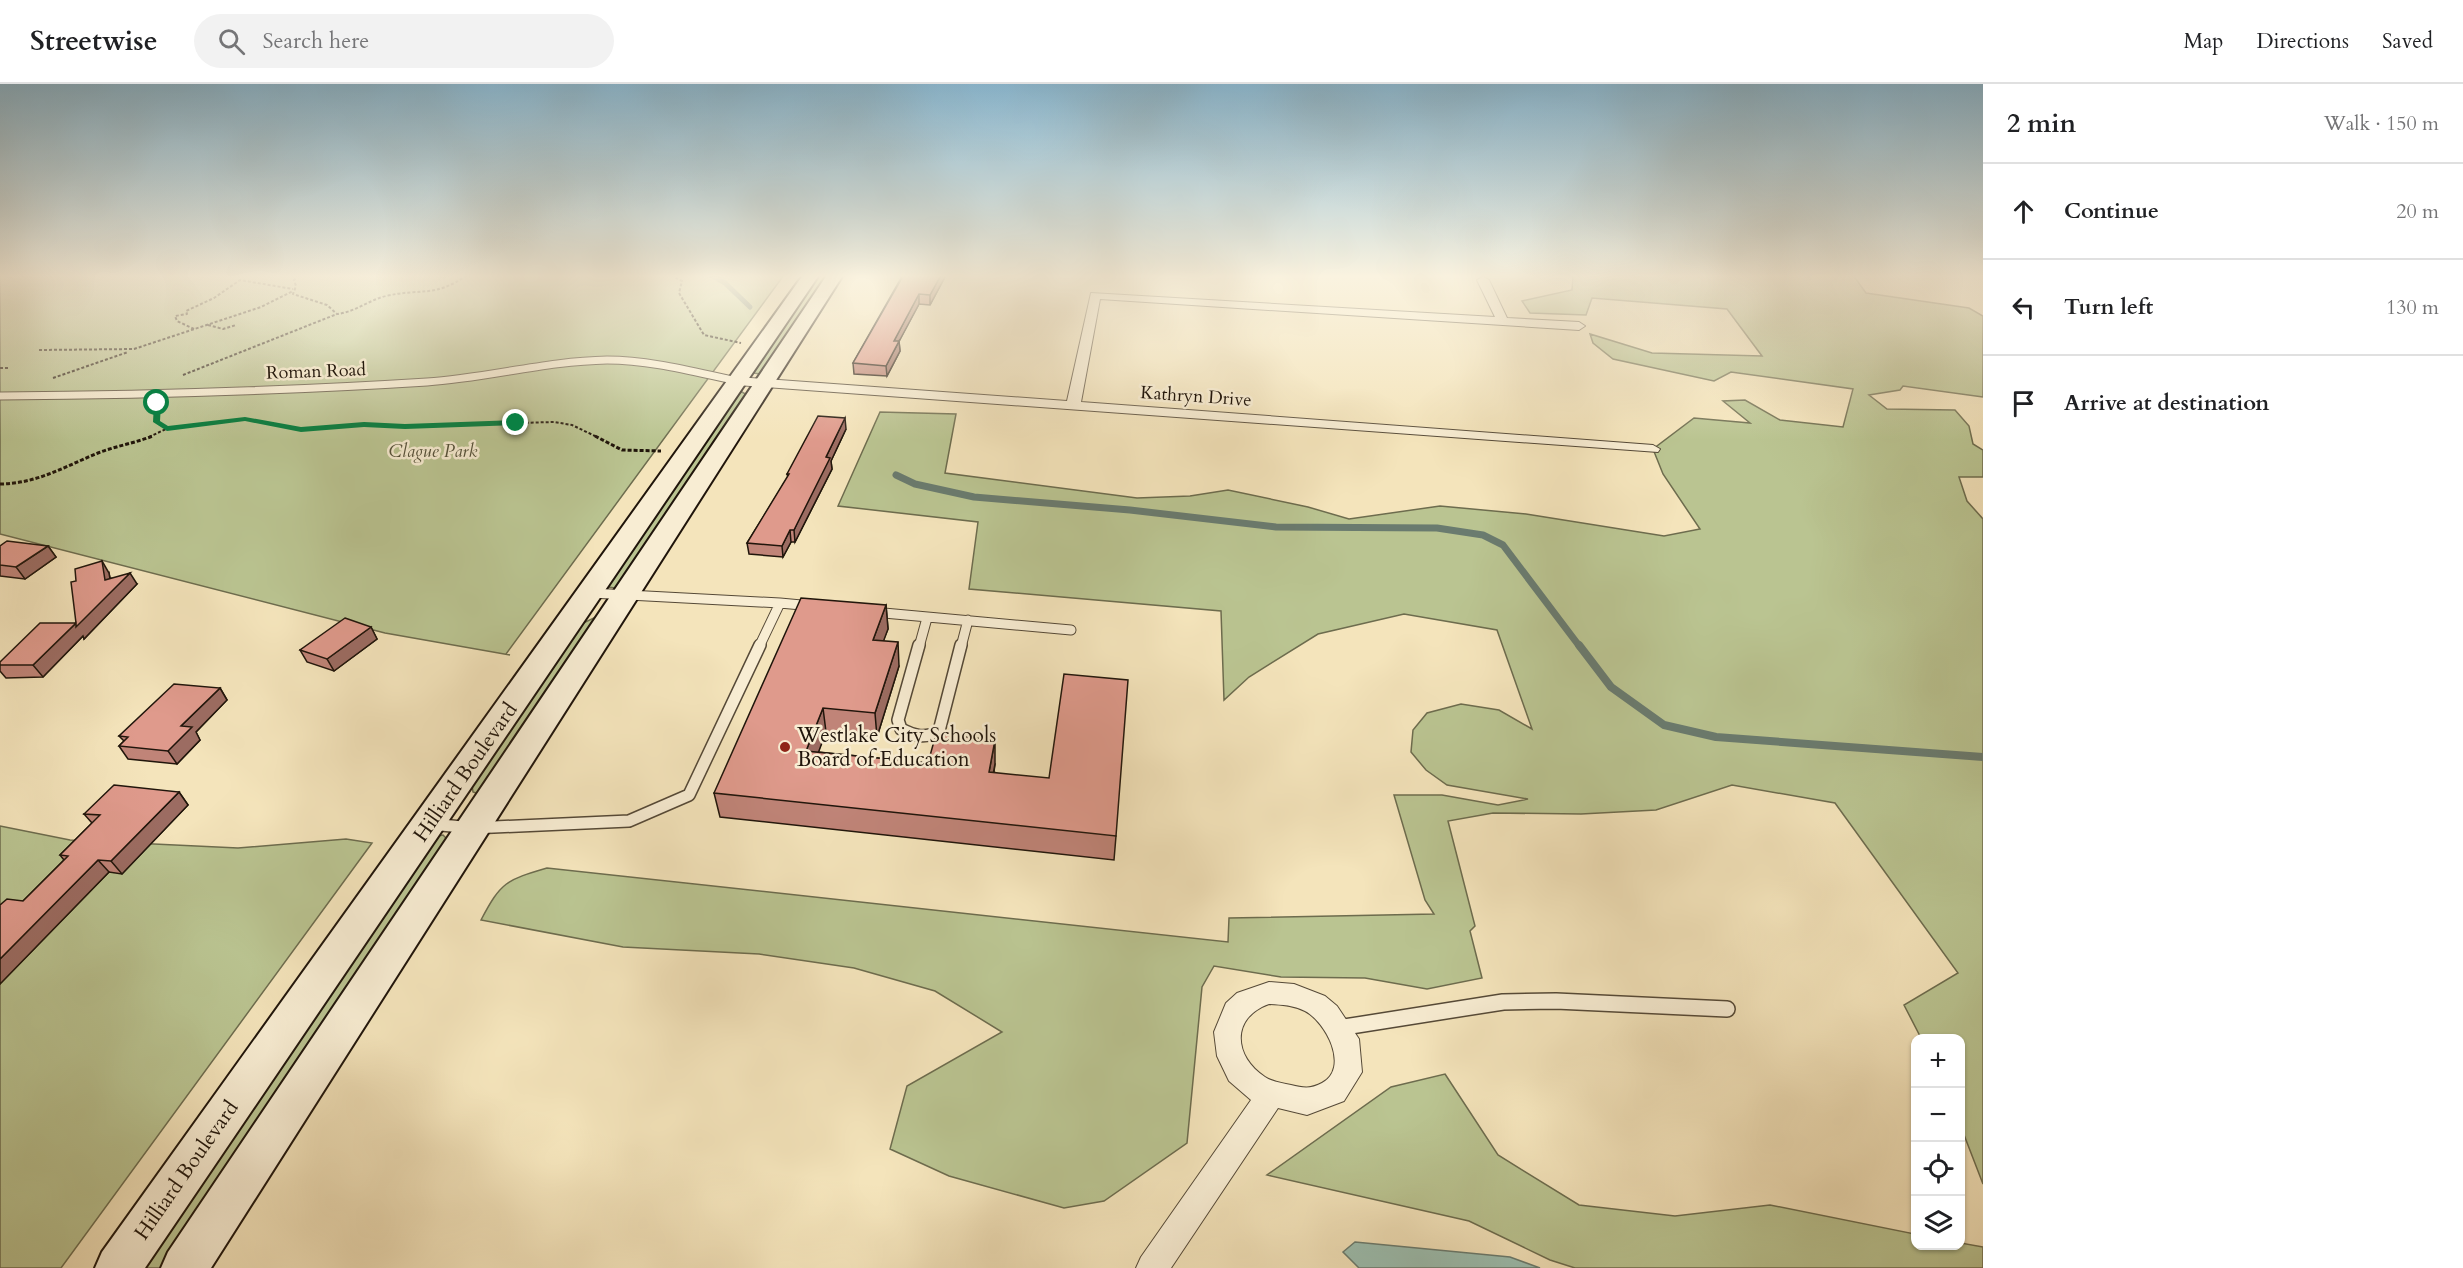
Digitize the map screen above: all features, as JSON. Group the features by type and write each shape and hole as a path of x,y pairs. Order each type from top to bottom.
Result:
{"main road":[{"name":"Hilliard Boulevard","path":"184,1268 625,595 780,330"},
{"name":"Hilliard Boulevard","path":"118,1268 589,593 792,330"}],"street":[{"path":"1073,406 1088,330"},
{"name":"Kathryn Drive","path":"751,382 1653,449"},
{"path":"1269,993 1294,995 1316,1004 1328,1014 1346,1039 1348,1072 1334,1092 1307,1102 1272,1094 1259,1090 1239,1072 1231,1056 1227,1032 1235,1011 1246,1001 1269,993"},
{"path":"1152,1268 1272,1094"}],"lane":[{"name":"Roman Road","path":"0,396 161,393 429,382 591,361 635,361 679,367 751,382"},
{"path":"589,593 825,607"},
{"path":"428,824 472,828 629,821 689,795 780,603"},
{"path":"859,611 1071,630"},
{"path":"927,618 898,720 901,729 913,736 929,737 939,731 969,620"},
{"path":"1338,1028 1503,1002 1556,1001 1727,1009"}],"path":[{"path":"43,381 190,330"},
{"path":"167,429 157,422 157,403 168,384 181,376 296,330"},
{"path":"701,330 704,335 741,343"},
{"path":"39,351 134,350"},
{"path":"0,368 10,368"},
{"path":"0,484 27,481 51,474 102,451 167,429 245,419 301,430 364,424 405,426 554,422 572,425 590,432 607,444 622,450 661,451"}],"green space":[{"name":"Clague Park","path":"0,330 743,330 506,654 510,655 385,633 0,534"},
{"path":"781,330 790,330 761,374 752,373"},
{"path":"1743,330 1983,330 1983,397 1903,386 1900,390 1869,395 1887,409 1955,410 1969,426 1973,444 1983,450 1983,477 1959,477 1967,501 1983,519 1983,1184 1965,1137 1965,1034 1919,1034 1904,1005 1958,973 1835,803 1732,785 1656,810 1581,814 1493,813 1448,821 1475,926 1470,931 1482,978 1427,989 1365,978 1281,977 1214,966 1202,987 1187,1143 1104,1201 1064,1208 949,1176 890,1149 907,1086 1002,1032 935,991 854,968 759,954 623,947 481,920 494,898 506,884 547,868 1228,942 1229,918 1434,914 1425,900 1394,795 1442,795 1498,805 1528,799 1447,785 1426,770 1411,752 1413,730 1427,713 1461,704 1499,710 1532,729 1497,630 1404,614 1318,634 1249,677 1224,700 1221,611 969,589 978,522 838,506 880,412 956,414 945,473 1137,498 1190,496 1228,490 1308,507 1349,519 1440,506 1526,514 1664,536 1700,529 1663,474 1653,449 1694,418 1750,423 1723,401 1745,400 1780,420 1843,427 1853,389 1731,372 1714,381 1613,359 1593,343 1590,334 1652,353 1762,356"},
{"path":"742,392 747,395 618,586 608,587 737,394"},
{"path":"600,615 479,794 473,792 472,785 581,624"},
{"path":"0,826 70,840 238,848 346,839 372,843 61,1268 0,1268"},
{"path":"443,835 448,840 164,1268 140,1268 438,836"},
{"path":"1445,1074 1498,1155 1579,1205 1675,1216 1770,1205 1911,1233 1911,1250 1965,1250 1965,1244 1983,1247 1983,1268 1575,1268 1550,1260 1469,1221 1267,1175 1391,1087"}],"shaded area":[{"path":"1355,1242 1510,1257 1540,1268 1359,1268 1343,1252"}],"building":[{"path":"872,330 900,330 894,341 899,341 886,366 853,363"},
{"path":"818,416 845,418 826,457 830,458 794,530 790,530 782,546 747,543 789,474 787,474"},
{"path":"7,541 48,546 16,567 0,565 0,546"},
{"path":"102,561 105,580 130,573 76,627 71,582 76,581 75,569"},
{"name":"Westlake City Schools Board of Education","path":"801,598 886,605 873,640 898,642 875,713 823,708 806,751 928,763 936,734 995,740 989,772 1049,778 1064,674 1128,680 1116,836 714,793"},
{"path":"345,618 371,627 327,659 300,650"},
{"path":"40,623 76,623 33,665 0,665 0,662"},
{"path":"174,684 220,688 181,726 192,727 168,751 119,746 128,737 119,736"},
{"path":"114,785 179,792 111,861 98,860 0,959 0,905 7,899 23,901 68,856 60,855 100,815 84,814"}],"waterway":[{"path":"896,475 915,484 974,497 1130,510 1276,527 1437,528 1483,535 1503,545 1580,647"},
{"path":"1579,645 1611,687 1664,725 1716,737 1983,757"}],"place":[{"name":"Westlake City Schools Board of Education","path":"785,747"}],"route":[{"path":"157,403 157,422 167,429 245,419 301,430 364,424 405,426 516,423"}]}
